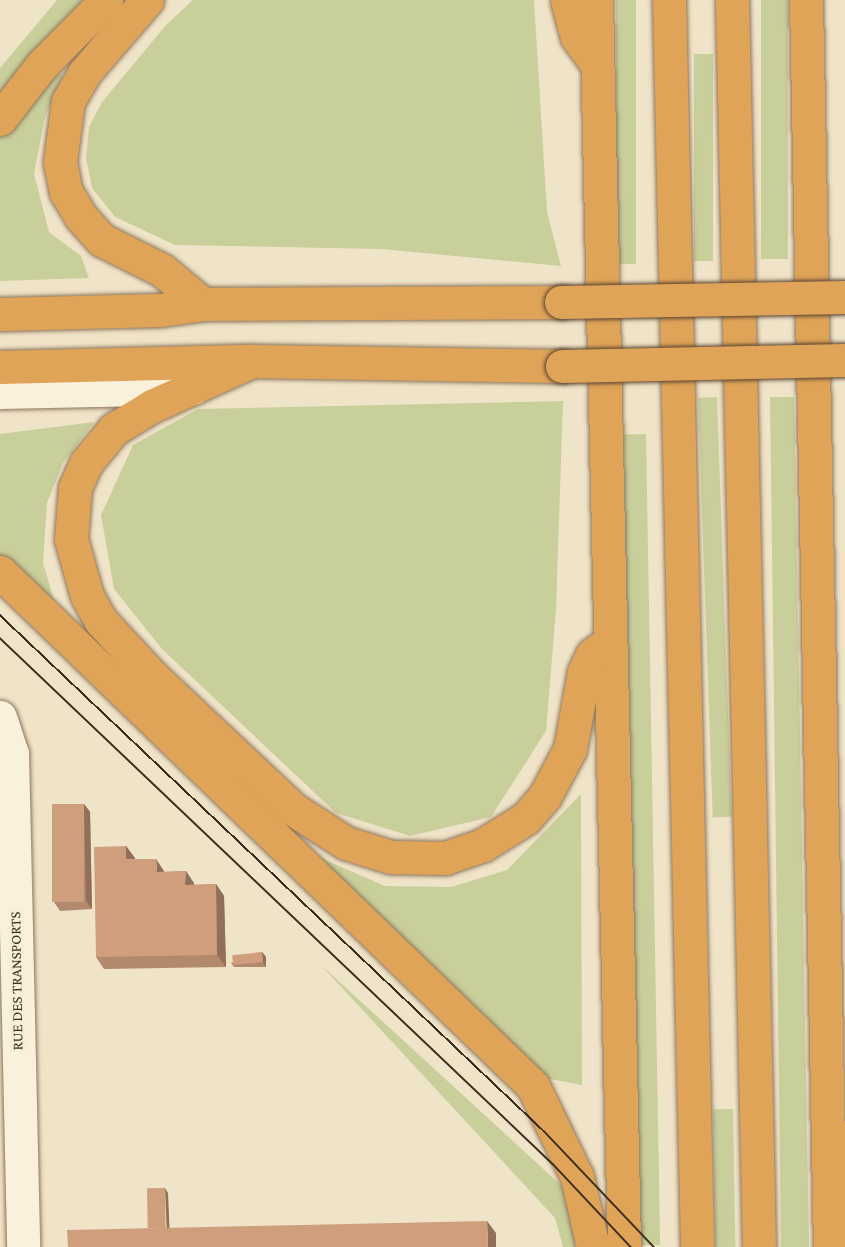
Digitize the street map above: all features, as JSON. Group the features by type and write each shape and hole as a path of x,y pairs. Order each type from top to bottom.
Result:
{"highway":[{"path":"0,119 41,66 106,0"},
{"path":"147,0 85,72 68,101 60,162 66,192 81,217 102,240 162,270 202,304"},
{"path":"567,0 577,37 596,64"},
{"path":"596,0 624,1247"},
{"path":"669,0 697,1247"},
{"path":"732,0 759,1247"},
{"path":"806,0 820,633 830,1247"},
{"path":"0,314 160,310 202,304 561,303 845,297"},
{"path":"0,367 252,361 562,366 845,360"},
{"path":"252,361 126,421 86,463 75,488 71,539 76,567 101,621 126,650 227,749 323,830 369,851 428,859 462,854 526,818 562,768 570,749 584,672 592,655 609,642"},
{"path":"0,572 533,1086 577,1177 593,1247"},
{"path":"820,633 845,680"}],"lane":[{"path":"0,392 193,388"},
{"name":"RUE DES TRANSPORTS","path":"0,717 12,753 23,1247"}],"green space":[{"path":"57,0 85,0 0,96 0,68"},
{"path":"193,0 534,0 547,212 561,266 381,249 175,245 115,217 92,188 86,158 89,127 102,102 166,25"},
{"path":"616,0 636,0 636,264 616,264"},
{"path":"761,0 788,0 788,259 761,259"},
{"path":"694,54 713,54 713,261 694,261"},
{"path":"54,71 63,75 45,117 34,174 49,232 81,256 89,278 0,281 0,137 18,110"},
{"path":"717,397 732,817 713,817 698,398"},
{"path":"770,397 794,397 809,1247 781,1247"},
{"path":"563,401 556,609 546,731 491,817 410,836 336,813 162,649 114,589 101,515 133,445 198,409"},
{"path":"94,422 63,463 47,503 43,563 59,617 0,561 0,434"},
{"path":"623,434 646,434 660,1245 637,1245"},
{"path":"581,794 582,1085 539,1077 316,856 385,886 451,887 507,870"},
{"path":"320,964 575,1198 575,1247 563,1247 555,1218"},
{"path":"713,1109 733,1109 735,1247 715,1247"}],"building":[{"path":"52,804 84,804 84,902 52,902"},
{"path":"126,846 126,859 156,859 157,872 186,871 185,885 216,884 217,955 96,957 94,847"},
{"path":"262,952 263,962 233,965 232,955"},
{"path":"147,1188 165,1188 166,1228 148,1228"},
{"path":"487,1221 488,1247 68,1247 67,1230"}],"tram line":[{"path":"0,615 544,1131 654,1247"},
{"path":"0,638 553,1164 631,1247"}]}
